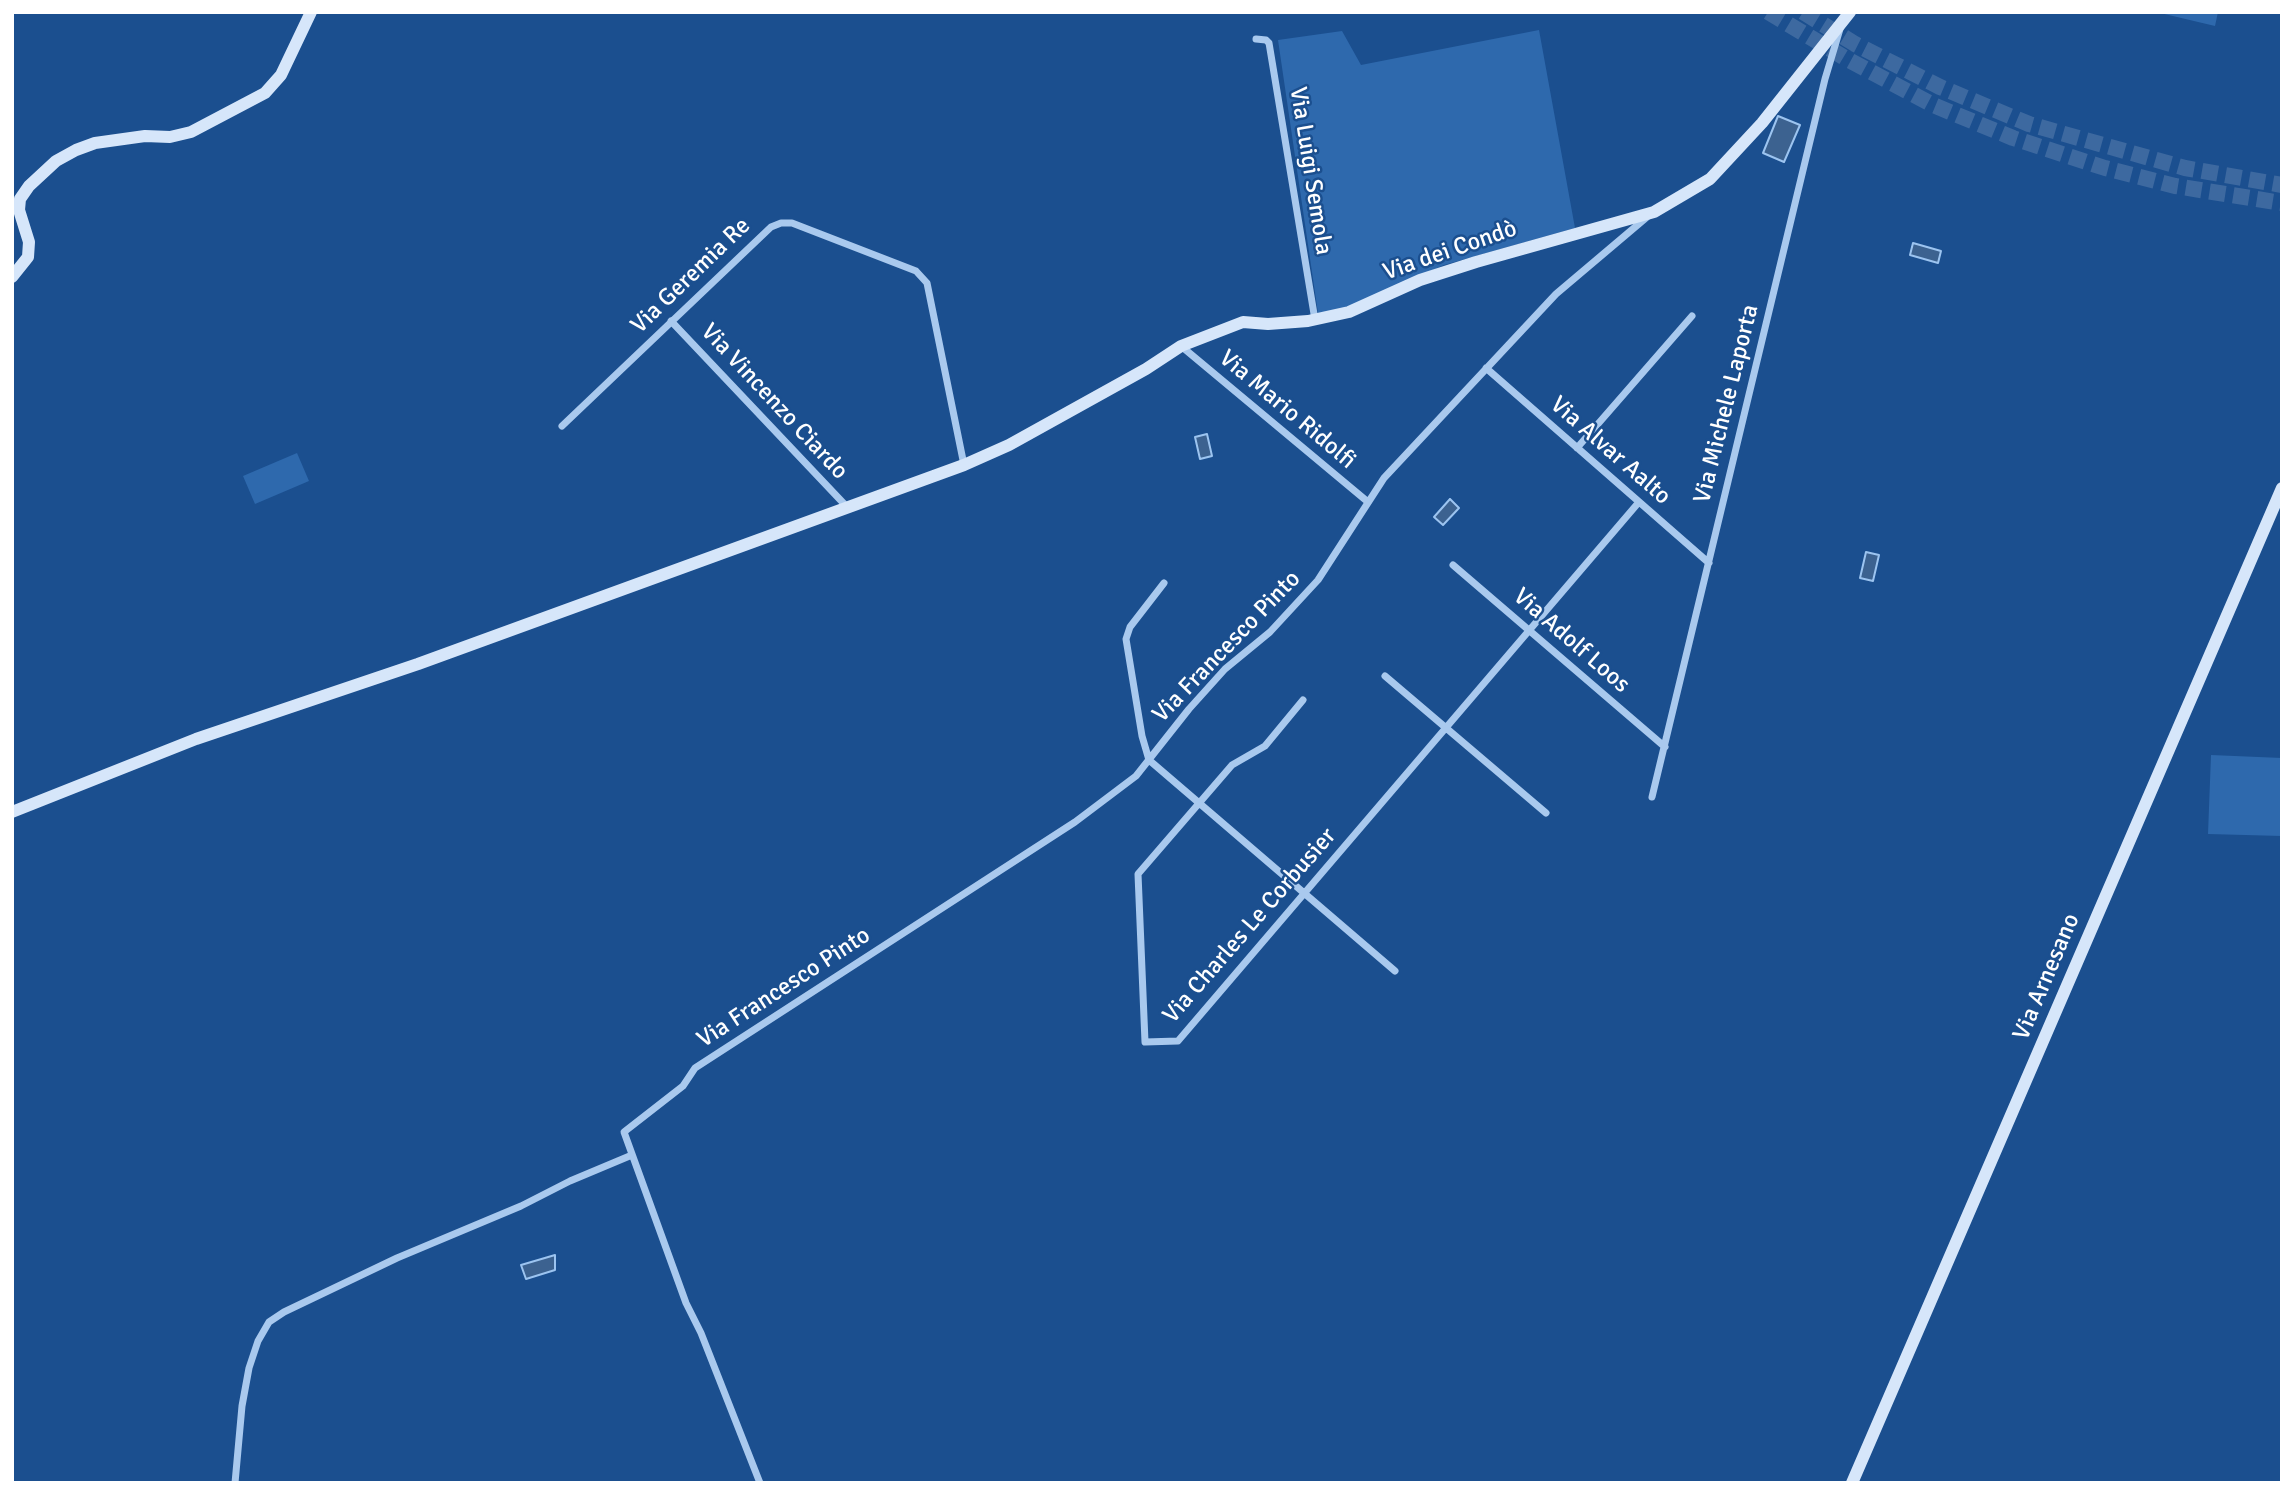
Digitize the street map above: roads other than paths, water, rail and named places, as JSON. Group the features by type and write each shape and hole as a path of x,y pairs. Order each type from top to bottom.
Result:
{"street":[{"path":"12,277 28,257 29,242 19,210 20,198 38,177 76,150 95,143 145,136 170,137 191,132 265,93 281,75 311,12"},
{"name":"Via dei Condò","path":"12,812 196,739 418,664 610,592 964,466 1009,445 1146,369 1181,346 1243,321 1268,324 1315,320 1349,312 1420,280 1654,212 1710,178 1762,122 1846,17"},
{"name":"Via Michele Laporta","path":"1653,797 1825,79 1846,17"},
{"name":"Via Luigi Semola","path":"1256,39 1269,43 1315,320"},
{"name":"Via Francesco Pinto","path":"632,1155 624,1132 682,1086 695,1068 1075,822 1136,776 1225,669 1270,632 1318,580 1384,478 1556,294 1654,212"},
{"name":"Via Geremia Re","path":"562,426 771,227 792,223 916,271 927,284 964,466"},
{"path":"1577,448 1692,316"},
{"name":"Via Vincenzo Ciardo","path":"671,321 849,509"},
{"name":"Via Mario Ridolfi","path":"1181,346 1368,502"},
{"name":"Via Alvar Aalto","path":"1486,368 1709,563"},
{"name":"Via Arnesano","path":"1852,1483 2245,568 2282,488"},
{"name":"Via Charles Le Corbusier","path":"1303,701 1265,746 1232,765 1139,874 1145,1042 1178,1041 1639,502"},
{"name":"Via Adolf Loos","path":"1453,565 1664,747"},
{"path":"1164,583 1130,627 1126,639 1142,736 1149,760 1395,971"},
{"path":"1385,676 1546,813"},
{"path":"235,1483 242,1406 249,1368 258,1340 269,1322 284,1312 397,1258 632,1155 686,1304 701,1333 760,1483"}],"tunnel":[{"path":"1768,12 1845,58 1933,105 2013,138 2105,168 2175,186 2282,203"},
{"path":"1803,12 1855,44 1940,87 2029,124 2185,168 2282,185"}]}
